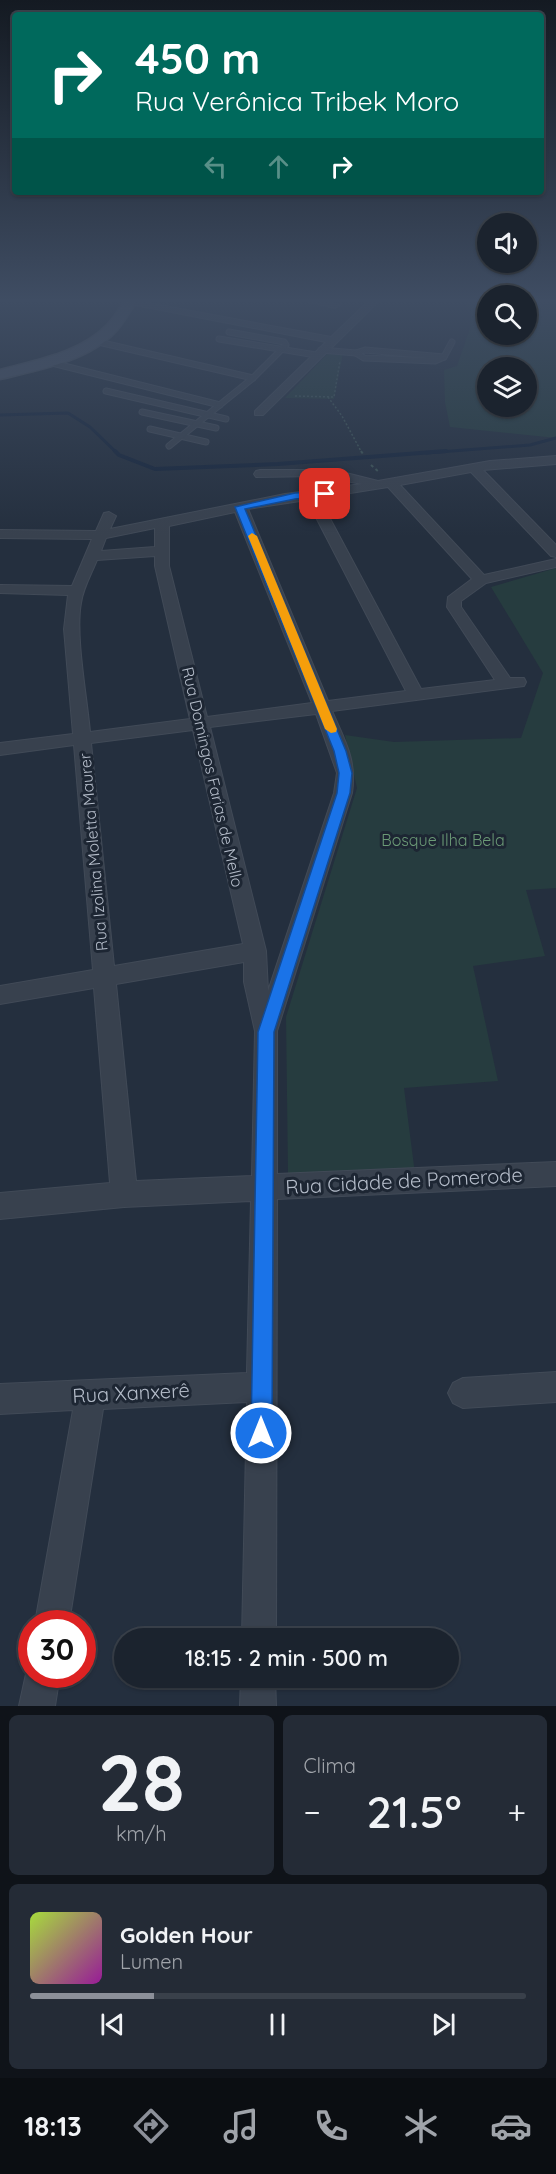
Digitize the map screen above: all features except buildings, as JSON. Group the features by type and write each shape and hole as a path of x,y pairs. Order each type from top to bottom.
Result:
{"street":[{"path":"259,413 293,379"},
{"path":"0,534 162,522 474,468 556,460"},
{"path":"474,468 556,553"},
{"path":"260,474 342,475 361,478 376,485"},
{"path":"391,483 480,580"},
{"path":"311,495 416,695"},
{"path":"240,507 344,762 346,773 343,793 266,1032 259,1628"},
{"name":"Rua Domingos Farias de Mello","path":"162,522 162,566 255,951 255,982 266,1032"},
{"name":"Rua Izolina Moletta Maurer","path":"105,526 73,603 72,629 124,1194"},
{"path":"93,556 161,551"},
{"path":"0,749 512,682 453,604 456,596 480,580 556,563"},
{"path":"0,589 77,591"},
{"path":"0,995 255,951"},
{"name":"Rua Cidade de Pomerode","path":"0,1206 124,1194 556,1174"},
{"name":"Rua Xanxerê","path":"0,1399 262,1387"},
{"path":"463,1393 556,1387"},
{"path":"54,1610 91,1395"},
{"path":"38,1706 41,1688"},
{"path":"258,1688 258,1706"}],"lane":[{"path":"112,379 220,405"},
{"path":"169,446 252,379"},
{"path":"106,391 226,419"},
{"path":"142,412 216,428"},
{"path":"150,429 206,442"}],"path":[{"path":"276,396 333,397 337,379"},
{"path":"328,397 330,405 342,416 345,426 363,454"}],"green space":[{"path":"304,379 338,379 334,399 285,398"},
{"path":"444,379 477,379 477,417 537,417 537,379 556,379 556,438 450,427 445,402"},
{"name":"Bosque Ilha Bela","path":"556,568 556,888 526,890 545,956 473,966 498,1081 404,1088 415,1174 288,1173 286,1017 357,788 345,735 394,742 521,738 543,673 491,587"}],"waterway":[{"path":"0,415 68,413 90,427 117,453"},
{"path":"426,453 530,445 556,438"},
{"path":"117,453 155,469 278,464 446,451"}],"slow traffic":[{"path":"252,536 331,729"}],"route":[{"path":"261,1433 266,1032 343,793 346,773 340,751 240,507 295,496 325,494"}]}
